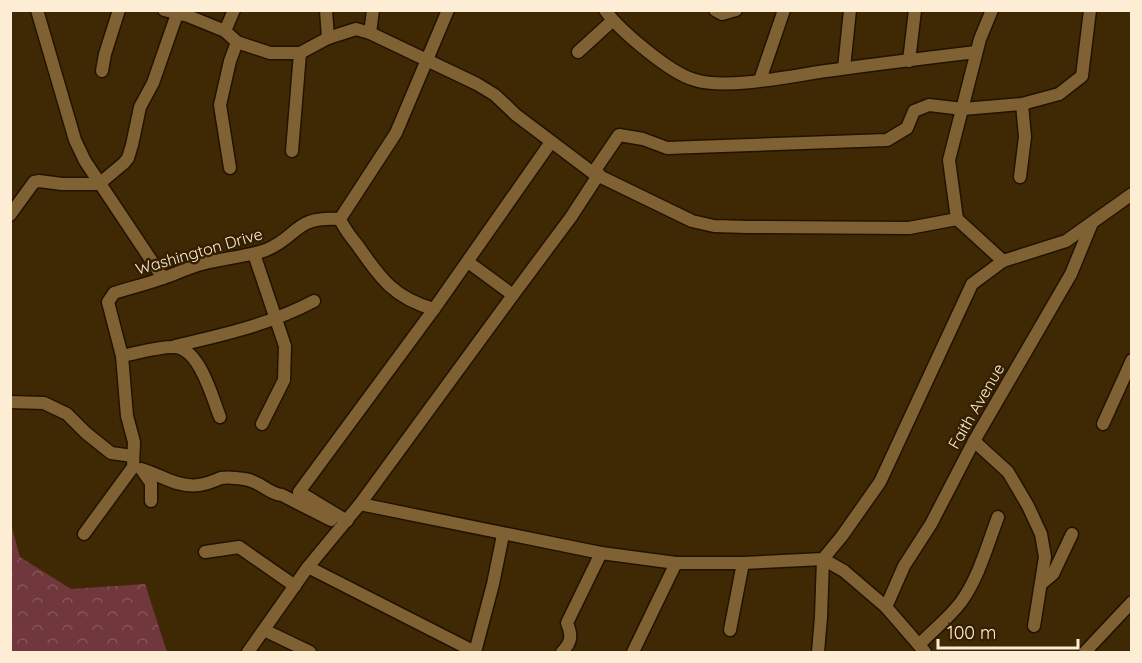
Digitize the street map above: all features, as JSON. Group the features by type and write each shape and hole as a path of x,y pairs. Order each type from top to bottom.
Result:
{"street":[{"path":"37,10 75,140 99,184 162,278"},
{"path":"102,71 119,10"},
{"path":"225,32 234,10"},
{"path":"326,10 328,38"},
{"path":"370,33 373,10"},
{"path":"435,309 421,305 393,290 367,260 340,219 396,133 448,10"},
{"path":"715,10 722,14 736,10"},
{"path":"760,80 784,10"},
{"path":"844,68 850,10"},
{"path":"909,61 915,10"},
{"path":"992,10 976,52 949,160 957,219 1003,261"},
{"path":"347,520 571,217 619,135 643,139 667,148 887,140 907,128 914,111 929,105 963,109 1022,104 1059,94 1082,76 1090,10"},
{"path":"10,215 34,182 99,184 128,158 140,107 153,83 171,12 188,16 225,32 237,42 270,53 300,53 328,38 356,29 370,33 428,59 495,95 516,116 596,173 673,213 714,226 909,228 957,219"},
{"path":"578,52 609,16 667,66 692,80 717,83 760,80 976,52"},
{"path":"230,168 220,105 230,61 237,42"},
{"path":"292,151 300,53"},
{"path":"1020,177 1025,137 1022,104"},
{"path":"295,498 435,309 551,142"},
{"path":"818,652 822,617 823,559 843,536 880,482 972,284 1003,261 1066,241 1131,194"},
{"name":"Washington Drive","path":"151,501 151,483 136,464 134,442 127,416 122,356 108,302 110,296 202,264 254,254 278,244 309,221 326,217 340,219"},
{"name":"Faith Avenue","path":"886,607 904,566 931,524 974,441 1071,274 1093,221"},
{"path":"254,254 285,346 284,380 262,424"},
{"path":"468,262 513,296"},
{"path":"122,356 221,335 286,316 314,301"},
{"path":"175,346 189,352 200,366 220,417"},
{"path":"1103,424 1131,360"},
{"path":"10,402 44,403 67,414 86,434 111,453 163,479 199,485 222,478 255,480 276,494 295,498 347,520"},
{"path":"974,441 1008,472 1041,534 1045,557 1034,626"},
{"path":"84,534 136,464"},
{"path":"295,498 335,526"},
{"path":"360,504 602,553 676,563 743,563 823,559 844,571 886,607 922,649 960,604 970,588 998,517"},
{"path":"248,652 339,519 347,520"},
{"path":"308,567 475,652 493,584 503,534"},
{"path":"1041,584 1053,574 1072,534"},
{"path":"205,552 239,547 295,586"},
{"path":"562,652 569,645 571,634 567,623 602,553"},
{"path":"633,652 676,563"},
{"path":"730,630 743,563"},
{"path":"1085,652 1131,602"},
{"path":"264,630 310,652"}],"green space":[{"path":"11,524 20,557 71,589 145,584 167,652 11,652"}]}
